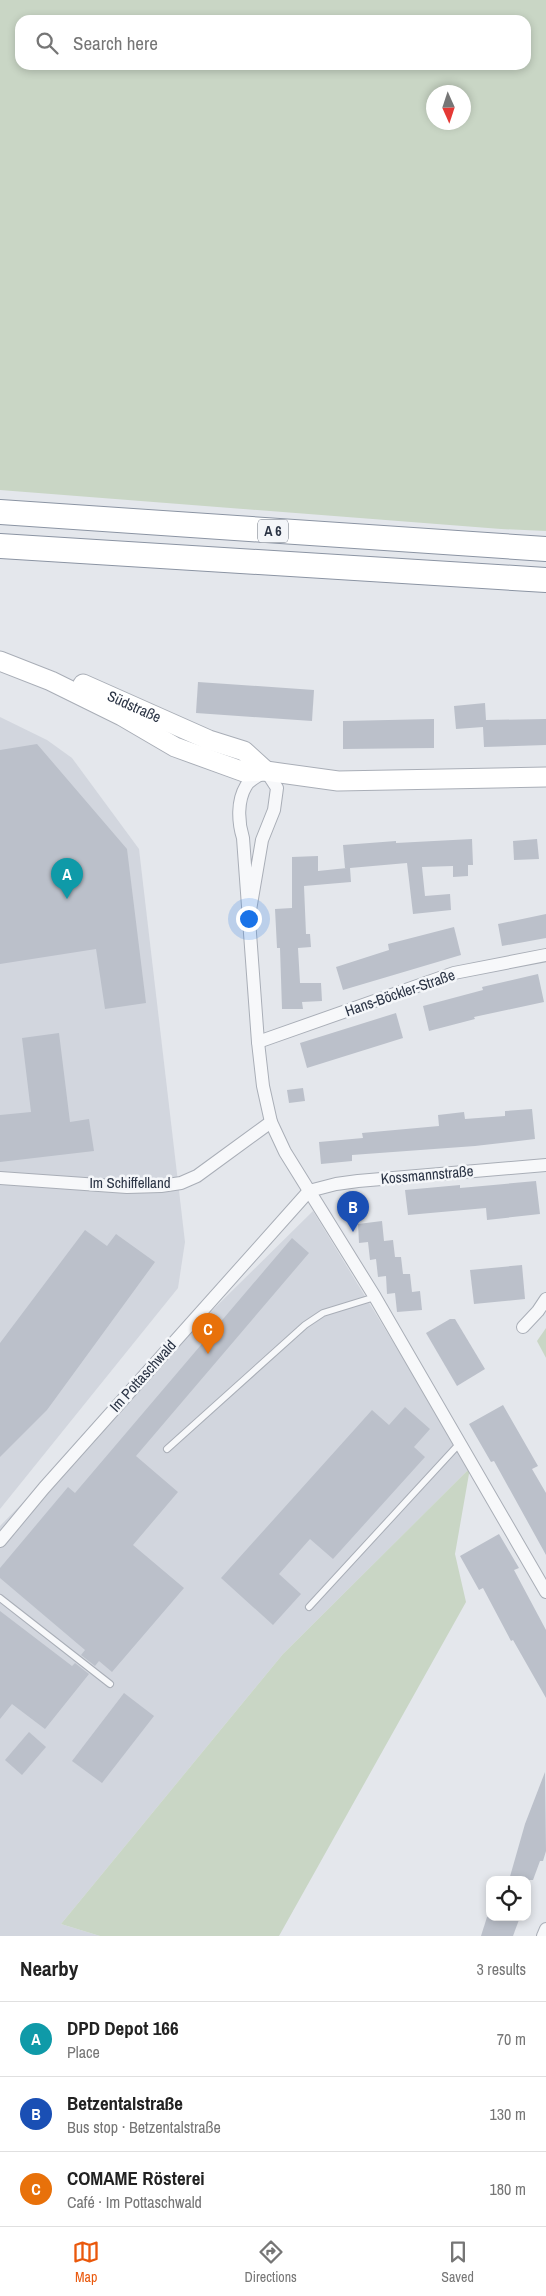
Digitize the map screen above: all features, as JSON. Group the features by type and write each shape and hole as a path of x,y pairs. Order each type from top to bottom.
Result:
{"highway":[{"name":"A 6","path":"0,512 546,549"},
{"name":"A 6","path":"0,546 546,580"}],"street":[{"name":"Südstraße","path":"0,649 37,663 209,740 244,751 266,771"},
{"name":"Südstraße","path":"0,661 60,686 122,716 175,747 200,758 244,772 266,771 338,781 546,777"},
{"path":"249,916 262,840 274,810 277,788 266,771 246,784 240,801 239,824 243,838 258,1042 263,1086 271,1122 286,1152 375,1297 546,1592"},
{"name":"Hans-Böckler-Straße","path":"258,1042 454,973 546,955"},
{"name":"Im Schiffelland","path":"0,1178 127,1186 161,1186 181,1183 197,1176 271,1122"},
{"name":"Kossmannstraße","path":"309,1191 351,1182 546,1164"},
{"name":"Im Pottaschwald","path":"0,1541 44,1488 309,1191"},
{"path":"522,1327 538,1311 546,1299"},
{"path":"543,1936 546,1929"}],"lane":[{"path":"168,1449 305,1325 323,1313 375,1297"},
{"path":"309,1607 460,1443"},
{"path":"0,1598 110,1684"}],"shaded area":[{"path":"0,717 47,740 72,758 139,849 185,1242 178,1288 0,1509"},
{"path":"313,1211 470,1468 283,1654 61,1924 100,1936 0,1936 0,1526 166,1356"}],"green space":[{"path":"0,0 546,0 546,531 0,490"},
{"path":"546,1328 546,1358 537,1341"},
{"path":"470,1468 455,1554 466,1602 279,1936 100,1936 61,1924 283,1654"}],"building":[{"path":"198,682 314,690 312,721 196,713"},
{"path":"485,703 486,720 546,719 546,745 484,747 483,727 456,729 454,706"},
{"path":"434,719 434,748 343,749 343,721"},
{"path":"37,744 127,849 146,1003 105,1009 96,949 0,964 0,750"},
{"path":"472,839 473,865 468,865 468,876 453,877 453,866 422,867 425,896 450,894 451,910 413,914 407,863 350,868 351,882 304,886 306,934 310,934 311,947 298,948 300,983 321,983 322,1001 302,1002 303,1009 282,1009 280,948 277,948 275,909 292,908 292,857 318,856 318,871 347,868 345,868 343,845 396,841 396,843"},
{"path":"537,839 539,859 514,860 513,841"},
{"path":"546,914 546,938 502,946 498,924"},
{"path":"454,927 461,955 343,990 336,967 389,950 388,944"},
{"path":"538,974 544,1002 474,1017 475,1019 429,1031 423,1006 483,990 482,987"},
{"path":"396,1013 403,1038 307,1068 300,1043"},
{"path":"59,1033 70,1122 89,1119 94,1151 0,1162 0,1115 31,1112 22,1038"},
{"path":"303,1088 305,1101 289,1103 287,1090"},
{"path":"532,1109 535,1139 475,1146 352,1155 352,1161 321,1164 319,1142 363,1138 362,1133 439,1126 438,1115 464,1112 465,1119 505,1116 505,1111"},
{"path":"536,1181 540,1214 487,1220 486,1208 408,1215 405,1190 460,1185 460,1188"},
{"path":"382,1221 384,1241 393,1240 395,1257 401,1257 403,1274 410,1274 412,1292 420,1291 422,1310 397,1312 395,1293 387,1294 386,1276 378,1277 376,1259 370,1260 368,1242 359,1243 358,1224"},
{"path":"85,1230 107,1246 116,1234 155,1262 47,1410 0,1457 0,1343"},
{"path":"292,1238 309,1253 136,1456 178,1492 133,1545 184,1588 112,1672 99,1661 95,1666 81,1655 85,1650 0,1578 0,1568 68,1487 75,1493"},
{"path":"522,1265 525,1299 474,1304 470,1270"},
{"path":"450,1319 455,1319 485,1369 457,1386 426,1333"},
{"path":"503,1405 538,1466 532,1469 546,1493 546,1555 494,1461 491,1462 469,1424"},
{"path":"405,1407 430,1429 414,1447 425,1457 333,1559 310,1539 279,1574 301,1594 273,1625 221,1578 372,1410 389,1425"},
{"path":"499,1534 519,1568 514,1570 546,1630 546,1698 513,1640 511,1641 483,1588 479,1590 460,1556"},
{"path":"0,1611 72,1666 75,1663 89,1674 45,1729 12,1704 0,1719"},
{"path":"124,1693 154,1716 102,1783 72,1761"},
{"path":"29,1732 46,1747 22,1775 5,1760"},
{"path":"545,1772 546,1851 533,1880 531,1880 531,1876 510,1876 525,1824"},
{"path":"486,1920 519,1921 513,1936 481,1936"}],"place":[{"name":"DPD Depot 166","path":"67,899"},
{"name":"Betzentalstraße","path":"353,1232"},
{"name":"COMAME Rösterei","path":"208,1354"}]}
